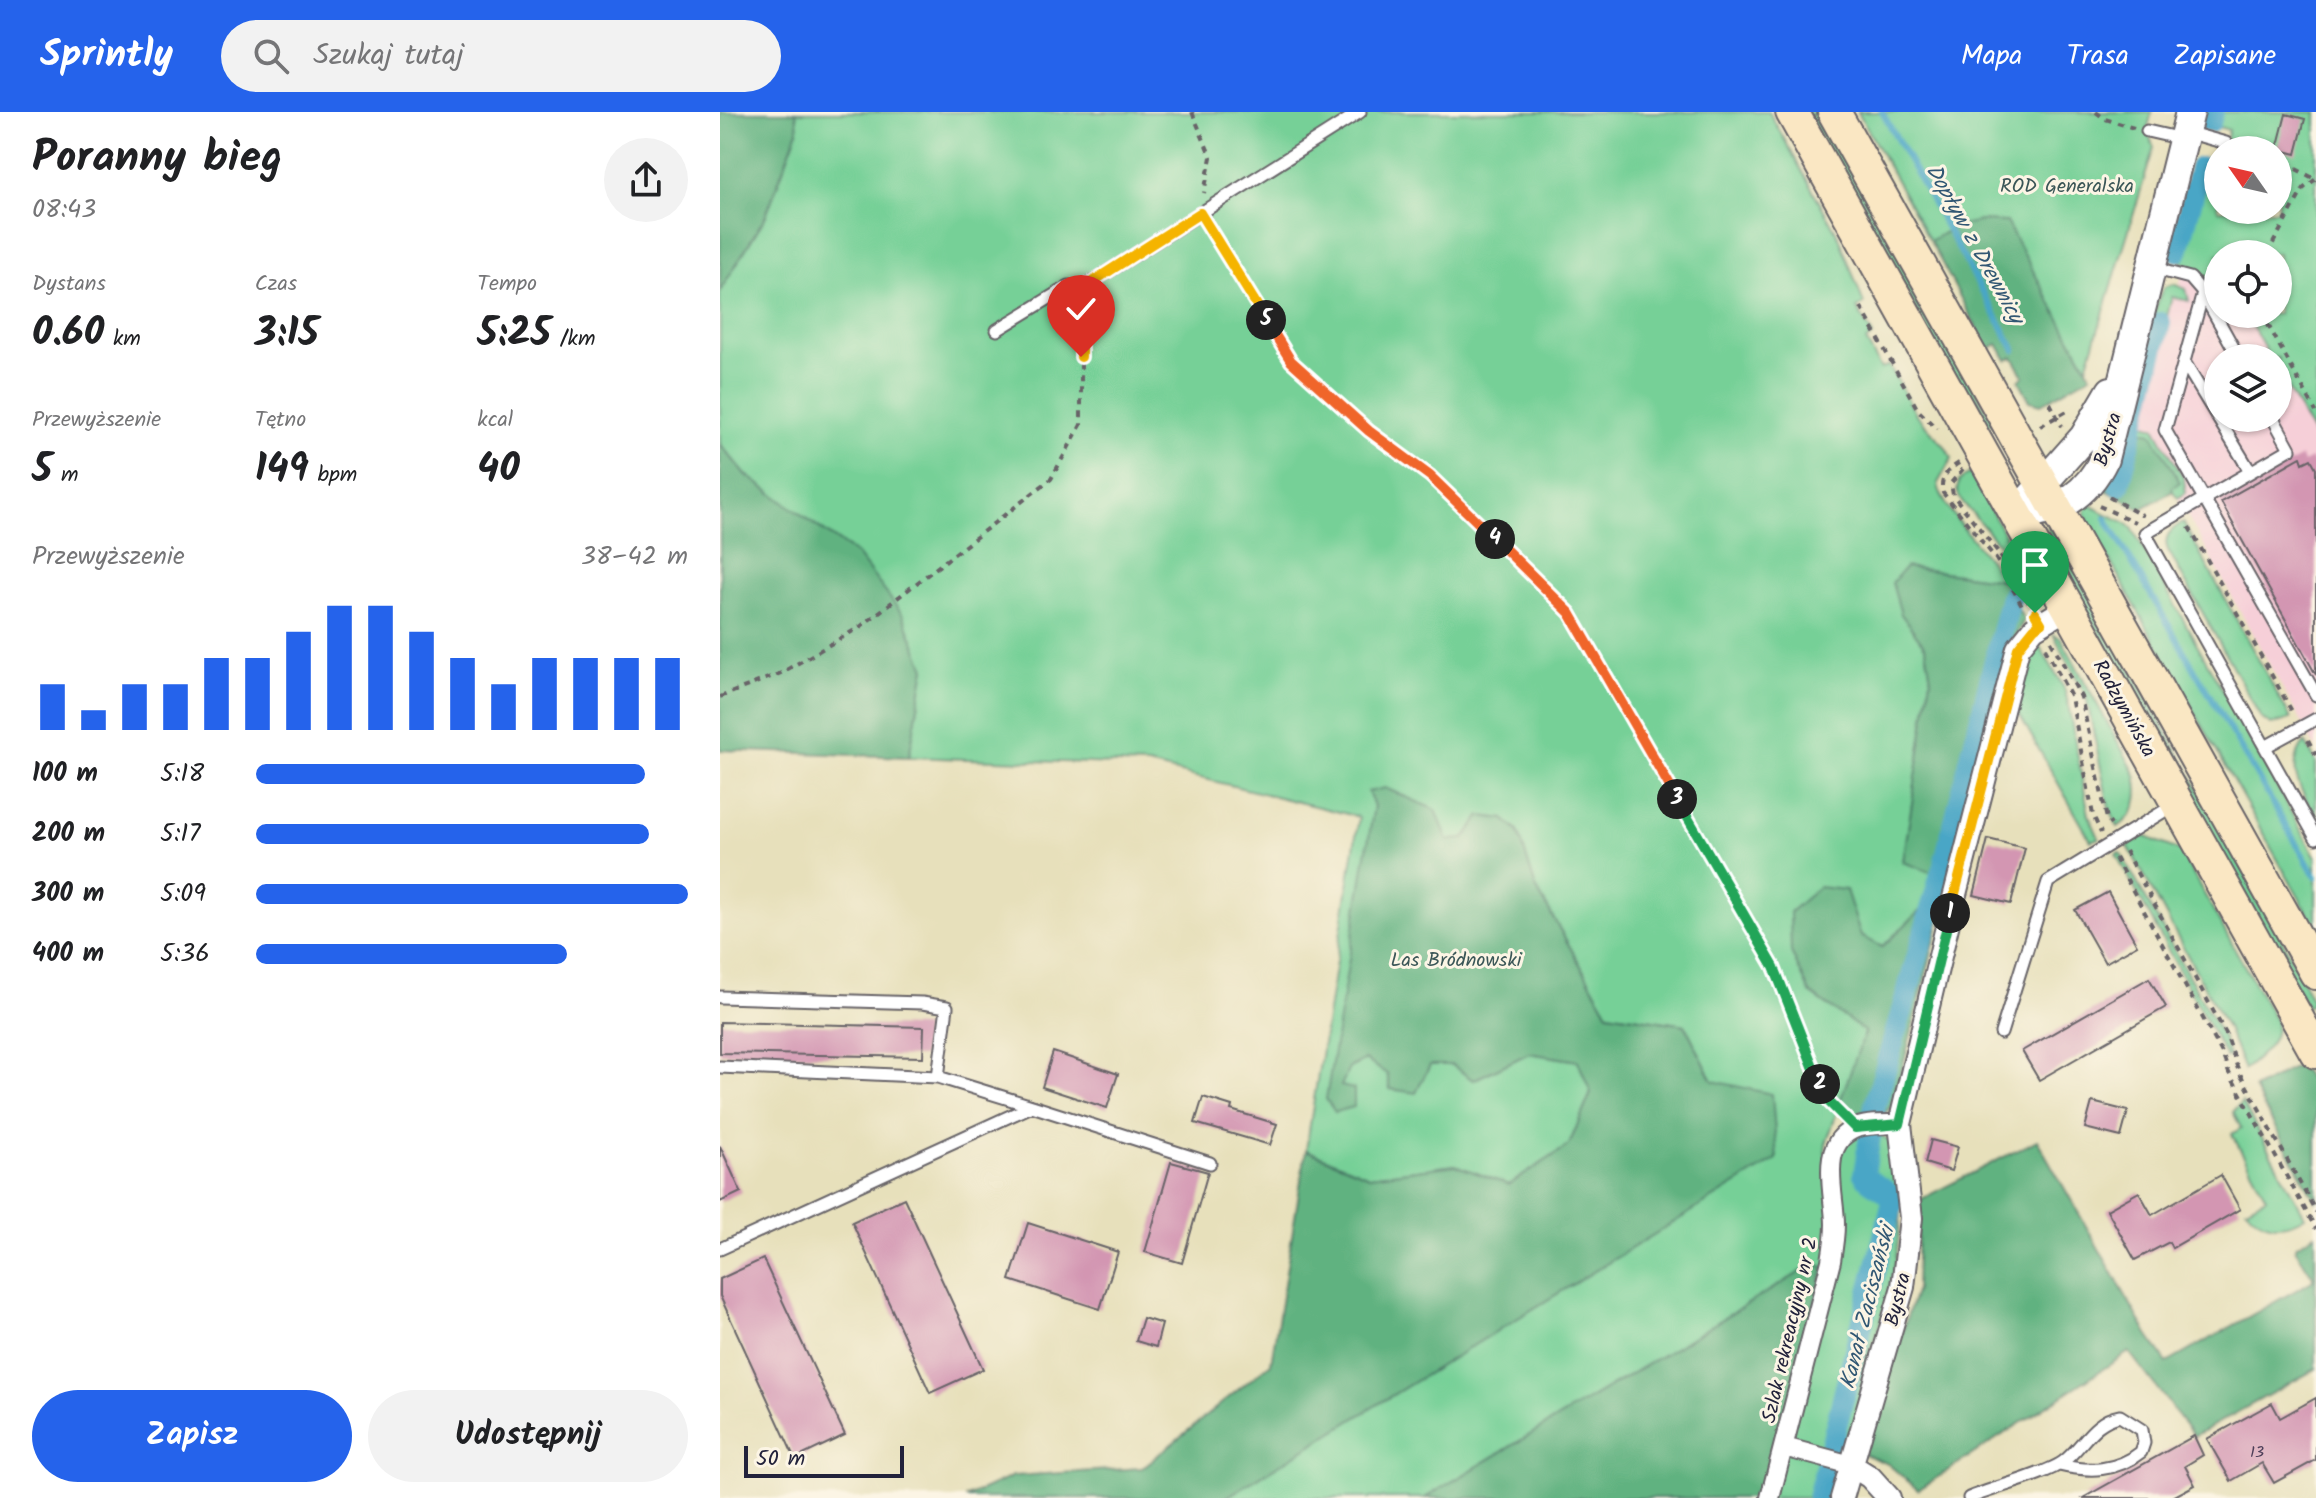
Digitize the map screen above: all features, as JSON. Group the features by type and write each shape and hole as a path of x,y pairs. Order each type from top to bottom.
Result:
{"main road":[{"name":"Radzymińska","path":"1792,112 2017,515 2048,619 2178,803 2316,1052"},
{"name":"Radzymińska","path":"1834,112 2022,436 2049,496 2313,962"}],"street":[{"name":"Bystra","path":"2049,496 2082,491 2100,468 2107,450 2125,366 2186,128"},
{"name":"Bystra","path":"2022,436 2026,447 2041,453 2056,452 2094,422 2125,366"},
{"name":"Bystra","path":"2017,515 2042,513 2070,440"},
{"name":"Bystra","path":"1842,1498 1845,1463 1903,1287 1911,1218 1900,1124 2018,648 2048,619"},
{"path":"1865,1127 1900,1124"},
{"name":"Szlak rekreacyjny nr 2","path":"1770,1498 1831,1261 1835,1225 1832,1156 1841,1140 1865,1127"},
{"path":"1784,1447 1845,1463 1870,1477 1889,1498"}],"lane":[{"path":"997,330 1069,286 1081,289 1360,112"},
{"path":"2147,131 2186,128 2207,136"},
{"path":"2150,268 2190,278 2203,293 2231,344"},
{"path":"2203,293 2165,430 2316,695"},
{"path":"2184,362 2250,471"},
{"path":"2281,432 2290,449 2145,533 2316,838"},
{"path":"2265,747 2316,719"},
{"path":"2001,1033 2048,882 2178,803"},
{"path":"720,997 922,1003 947,1007 938,1077"},
{"path":"720,1067 938,1077 1210,1163"},
{"path":"720,1249 1032,1106"},
{"path":"1969,1498 2059,1465 2089,1434 2110,1418 2120,1416 2142,1430 2144,1443 2141,1452 2118,1466 2095,1471 2059,1465"}],"path":[{"path":"1192,112 1211,157 1200,213 1291,361 1369,431 1430,476 1570,613 1774,967 1800,1040 1829,1102 1865,1127"},
{"path":"2096,112 2105,119 2147,131"},
{"path":"2275,240 2304,188 2316,179 2296,169"},
{"path":"720,697 781,673 860,627 1051,479 1081,425 1081,289"},
{"path":"1861,307 1918,410 1941,433"},
{"path":"2270,328 2316,412"},
{"path":"2050,403 2070,440"},
{"path":"2022,436 2073,408"},
{"path":"2046,423 2051,431"},
{"path":"1955,455 1959,462 1944,475 1943,493 2006,576 2022,604 2048,619 2071,697 2093,815 2114,842 2226,1034 2239,1072 2316,1212"},
{"path":"1965,467 1956,475 1950,490 2011,570 2026,598 2048,619 2081,697 2114,842 2316,1229"},
{"path":"2102,494 2141,515 2151,509"},
{"path":"2093,501 2133,521 2145,533"},
{"path":"2180,510 2316,755"}],"shaded area":[{"path":"2184,263 2197,268 2204,275 2204,328 2253,328 2262,344 2204,344 2204,432 2292,432 2292,397 2316,439 2316,749 2172,488 2180,483 2152,433 2138,429 2172,296 2188,300 2186,289 2180,284"}],"green space":[{"path":"720,112 796,112 798,130 765,217 720,291"},
{"path":"796,112 1769,112 1839,237 1864,304 1857,308 1873,336 1866,341 1881,369 1889,365 1917,416 1952,458 1938,483 1941,494 2003,580 1905,567 1901,614 1926,648 1931,679 1903,862 1933,872 1922,909 1882,947 1861,936 1810,993 1865,1032 1825,1153 1836,1175 1842,1146 1863,1134 1867,1135 1861,1177 1889,1201 1814,1498 1764,1498 1814,1264 1425,1498 1225,1498 1776,1159 1713,1081 1685,1025 1608,1013 1536,888 1518,831 1504,819 1481,816 1464,840 1448,840 1369,792 1374,806 1340,1086 1349,1068 1366,1060 1387,1074 1430,1065 1452,1065 1473,1080 1529,1053 1579,1061 1591,1093 1569,1145 1509,1185 1455,1165 1369,1176 1306,1150 1359,817 1148,765 909,757 925,668 857,555 745,474 720,444 720,291 766,216 798,130"},
{"path":"1807,112 1819,112 1993,422 1982,427"},
{"name":"ROD Generalska","path":"1858,112 2152,112 2147,131 2154,147 2087,367 2046,297 1954,227 1930,241"},
{"path":"2221,112 2316,112 2316,439 2292,397 2292,344 2262,344 2253,328 2292,328 2292,240 2204,240 2204,274 2174,258 2191,181 2204,185 2204,224 2292,224 2292,136 2228,136 2229,130 2218,127"},
{"path":"1980,221 2006,222 2091,375 2041,404 2030,401 2019,380 2024,376 2013,357 2007,360 1998,344 1988,349 1930,241 1954,227"},
{"path":"2173,284 2186,289 2189,301 2172,297 2140,422 2155,427 2184,479 2186,493 2178,498 2121,424 2160,295 2164,287"},
{"path":"2121,424 2152,433 2180,482 2172,488 2173,491 2141,509 2106,490 2101,482"},
{"path":"720,444 745,474 857,555 903,615 925,668 909,757 720,750"},
{"path":"1970,473 2018,559 2013,561 1960,499 1957,490 1959,481"},
{"path":"2088,501 2098,510 2132,528 2316,857 2316,928 2088,522 2085,514"},
{"path":"2183,522 2291,719 2271,725 2261,718 2168,550 2167,537"},
{"path":"2051,526 2279,933 2313,1003 2307,1007 2052,549 2048,527"},
{"path":"1905,567 2003,580 2024,620 2009,649 1893,1105 1882,1116 1860,1119 1840,1101 1865,1032 1810,993 1791,952 1790,912 1819,887 1846,890 1861,936 1882,947 1922,909 1933,873 1903,862 1931,679 1926,648 1901,614 1892,583"},
{"path":"2054,635 2061,638 2136,775 2136,805 2130,817 2118,827 2109,808 2086,696"},
{"path":"2035,638 2064,688 2089,815 2099,838 2091,841 2011,700"},
{"path":"2305,742 2316,762 2316,817 2297,780 2296,761"},
{"name":"Las Bródnowski","path":"1385,788 1436,810 1448,840 1464,839 1481,816 1504,819 1518,831 1536,888 1608,1013 1685,1025 1713,1081 1772,1094 1777,1159 1225,1498 965,1498 1013,1476 1142,1468 1271,1363 1306,1150 1369,1176 1455,1165 1509,1185 1569,1145 1591,1093 1578,1061 1529,1053 1473,1080 1452,1065 1430,1065 1416,1093 1390,1089 1387,1074 1365,1060 1349,1068 1341,1086 1354,1089 1354,1107 1335,1112 1326,1099 1374,806 1368,792"},
{"path":"2144,836 2180,851 2276,1022 2270,1043 2244,1070 2227,1028 2128,846"},
{"path":"2120,852 2223,1038 2229,1056 2226,1057 2116,854"},
{"path":"2295,1067 2304,1071 2316,1092 2316,1202 2254,1089"},
{"path":"2242,1102 2305,1216 2289,1223 2273,1225 2259,1220 2246,1208 2266,1197 2232,1134 2241,1128 2233,1112"},
{"path":"1875,1132 1892,1142 1901,1212 1896,1259 1867,1362 1846,1456 1833,1453 1896,1201 1892,1190 1866,1174"},
{"path":"2037,1140 2167,1363 2312,1281 2313,1276 2295,1249 2315,1234 2316,1369 2194,1436 2129,1352 1918,1490 1888,1464 1863,1454 1916,1289 1919,1200"},
{"path":"1814,1264 1824,1267 1764,1498 1425,1498"}],"building":[{"path":"2286,114 2305,119 2296,154 2292,153 2292,136 2280,136"},
{"path":"2301,457 2303,463 2311,459 2316,468 2316,675 2221,502"},
{"path":"1988,839 2025,848 2011,904 1974,895"},
{"path":"2108,892 2137,945 2105,963 2075,910"},
{"path":"2149,978 2166,1007 2039,1080 2022,1051"},
{"path":"720,1022 924,1027 923,1057 720,1053"},
{"path":"1053,1052 1118,1074 1107,1108 1042,1087"},
{"path":"1203,1097 1232,1106 1231,1110 1277,1124 1270,1145 1195,1123"},
{"path":"2092,1102 2128,1111 2121,1137 2085,1128"},
{"path":"1931,1140 1958,1147 1951,1171 1925,1163"},
{"path":"720,1146 741,1192 720,1202"},
{"path":"1171,1162 1208,1172 1182,1263 1145,1252"},
{"path":"2221,1175 2240,1209 2172,1248 2169,1242 2135,1260 2107,1210 2139,1192 2152,1215"},
{"path":"904,1198 983,1369 930,1393 852,1222"},
{"path":"1028,1223 1118,1252 1100,1309 1010,1280"},
{"path":"763,1259 845,1435 795,1459 720,1296 720,1279"},
{"path":"1143,1318 1162,1324 1156,1347 1136,1341"},
{"path":"2316,1398 2316,1460 2274,1483 2262,1463 2231,1481 2207,1439 2272,1403 2280,1418"},
{"path":"2194,1436 2203,1455 2185,1466 2195,1485 2171,1498 2083,1498"}],"waterway":[{"name":"Dopływ z Drewnicy","path":"1882,112 2015,350"},
{"name":"Kanał Zaciszański","path":"2210,122 2213,112"},
{"path":"2178,251 2200,168"},
{"name":"Kanał Zaciszański","path":"2119,485 2160,323"},
{"path":"2106,518 2316,877"},
{"name":"Kanał Zaciszański","path":"1818,1498 1893,1201 1887,1192 1864,1174 1875,1105 1946,857 2010,600 2026,574"}],"route":[{"path":"1081,357 1081,289 1200,213 1291,361 1369,431 1430,476 1570,613 1774,967 1800,1040 1829,1102 1855,1128 1900,1124 2018,648 2041,623 2035,613"}]}
